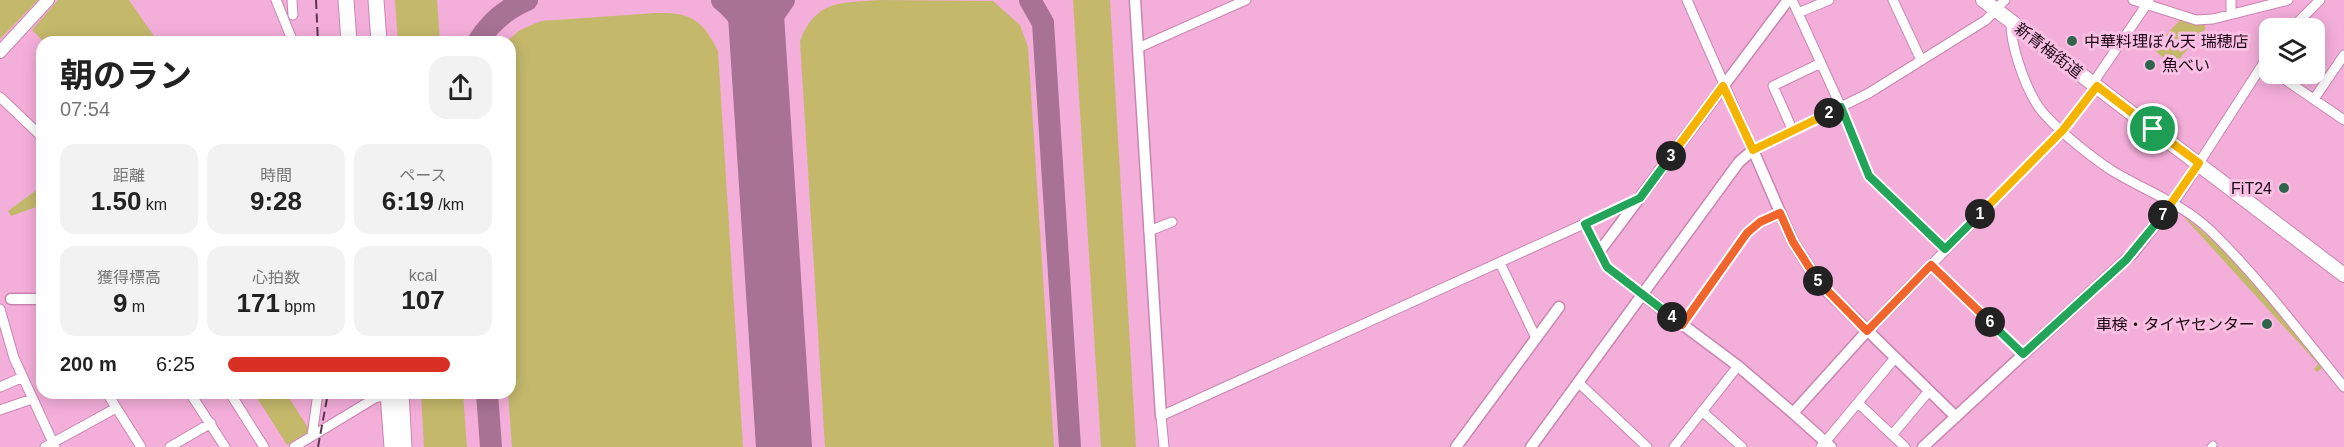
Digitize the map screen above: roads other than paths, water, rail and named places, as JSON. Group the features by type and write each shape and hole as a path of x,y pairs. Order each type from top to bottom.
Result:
{"highway":[{"path":"346,0 349,36"},
{"path":"356,0 358,36"},
{"path":"367,0 369,36"},
{"path":"376,0 379,36"},
{"path":"392,447 393,399"},
{"path":"394,399 404,447"}],"main road":[{"path":"0,52 48,0"},
{"name":"新青梅街道","path":"1983,0 2001,5 2011,21 2344,275"}],"street":[{"path":"276,0 290,36"},
{"path":"292,0 293,15"},
{"path":"1135,0 1164,447"},
{"path":"1138,48 1246,0"},
{"path":"1687,0 1793,242 1820,284 1956,417"},
{"path":"1599,252 1790,0 1841,107 1869,176 1945,249"},
{"path":"1798,13 1829,0"},
{"path":"1893,0 1921,60"},
{"path":"2133,0 2196,20 2288,0"},
{"path":"2231,0 2231,14"},
{"path":"2302,18 2320,0"},
{"path":"1793,413 1945,249 2063,130 2148,3"},
{"path":"1532,447 1739,162 1753,150 1841,107 1971,31 2001,5"},
{"path":"2011,21 2010,37 2032,95 2044,113 2110,169 2173,202 2210,229 2344,387"},
{"path":"2314,99 2344,55"},
{"path":"1793,131 1773,86 1821,63"},
{"path":"1923,447 2133,253 2173,202 2259,75"},
{"path":"2292,84 2344,120"},
{"path":"0,97 36,131"},
{"path":"1161,416 1640,198"},
{"path":"1682,325 1747,233 1760,222 1780,213"},
{"path":"1149,231 1172,222"},
{"path":"1585,224 1607,267 1738,366 1826,445 1895,358"},
{"path":"1500,263 1536,338"},
{"path":"1931,265 2023,354"},
{"path":"5,300 36,299"},
{"path":"1456,447 1559,307"},
{"path":"0,309 14,358 51,446 116,408"},
{"path":"1674,447 1738,366"},
{"path":"0,387 23,377"},
{"path":"1579,383 1647,447"},
{"path":"1892,435 1929,391"},
{"path":"0,410 32,399"},
{"path":"111,399 141,447"},
{"path":"194,399 225,447"},
{"path":"234,399 264,447"},
{"path":"312,436 317,399"},
{"path":"294,447 373,399"},
{"path":"1858,403 1905,447"},
{"path":"1702,411 1742,447"},
{"path":"1158,447 1161,416"},
{"path":"170,447 182,444 210,423"}],"railway":[{"path":"316,0 318,36"},
{"path":"318,447 327,399"}],"place":[{"name":"中華料理ぼん天 瑞穂店","path":"2072,41"},
{"name":"魚べい","path":"2150,65"},
{"name":"FiT24","path":"2284,188"},
{"name":"車検・タイヤセンター","path":"2267,324"}]}
